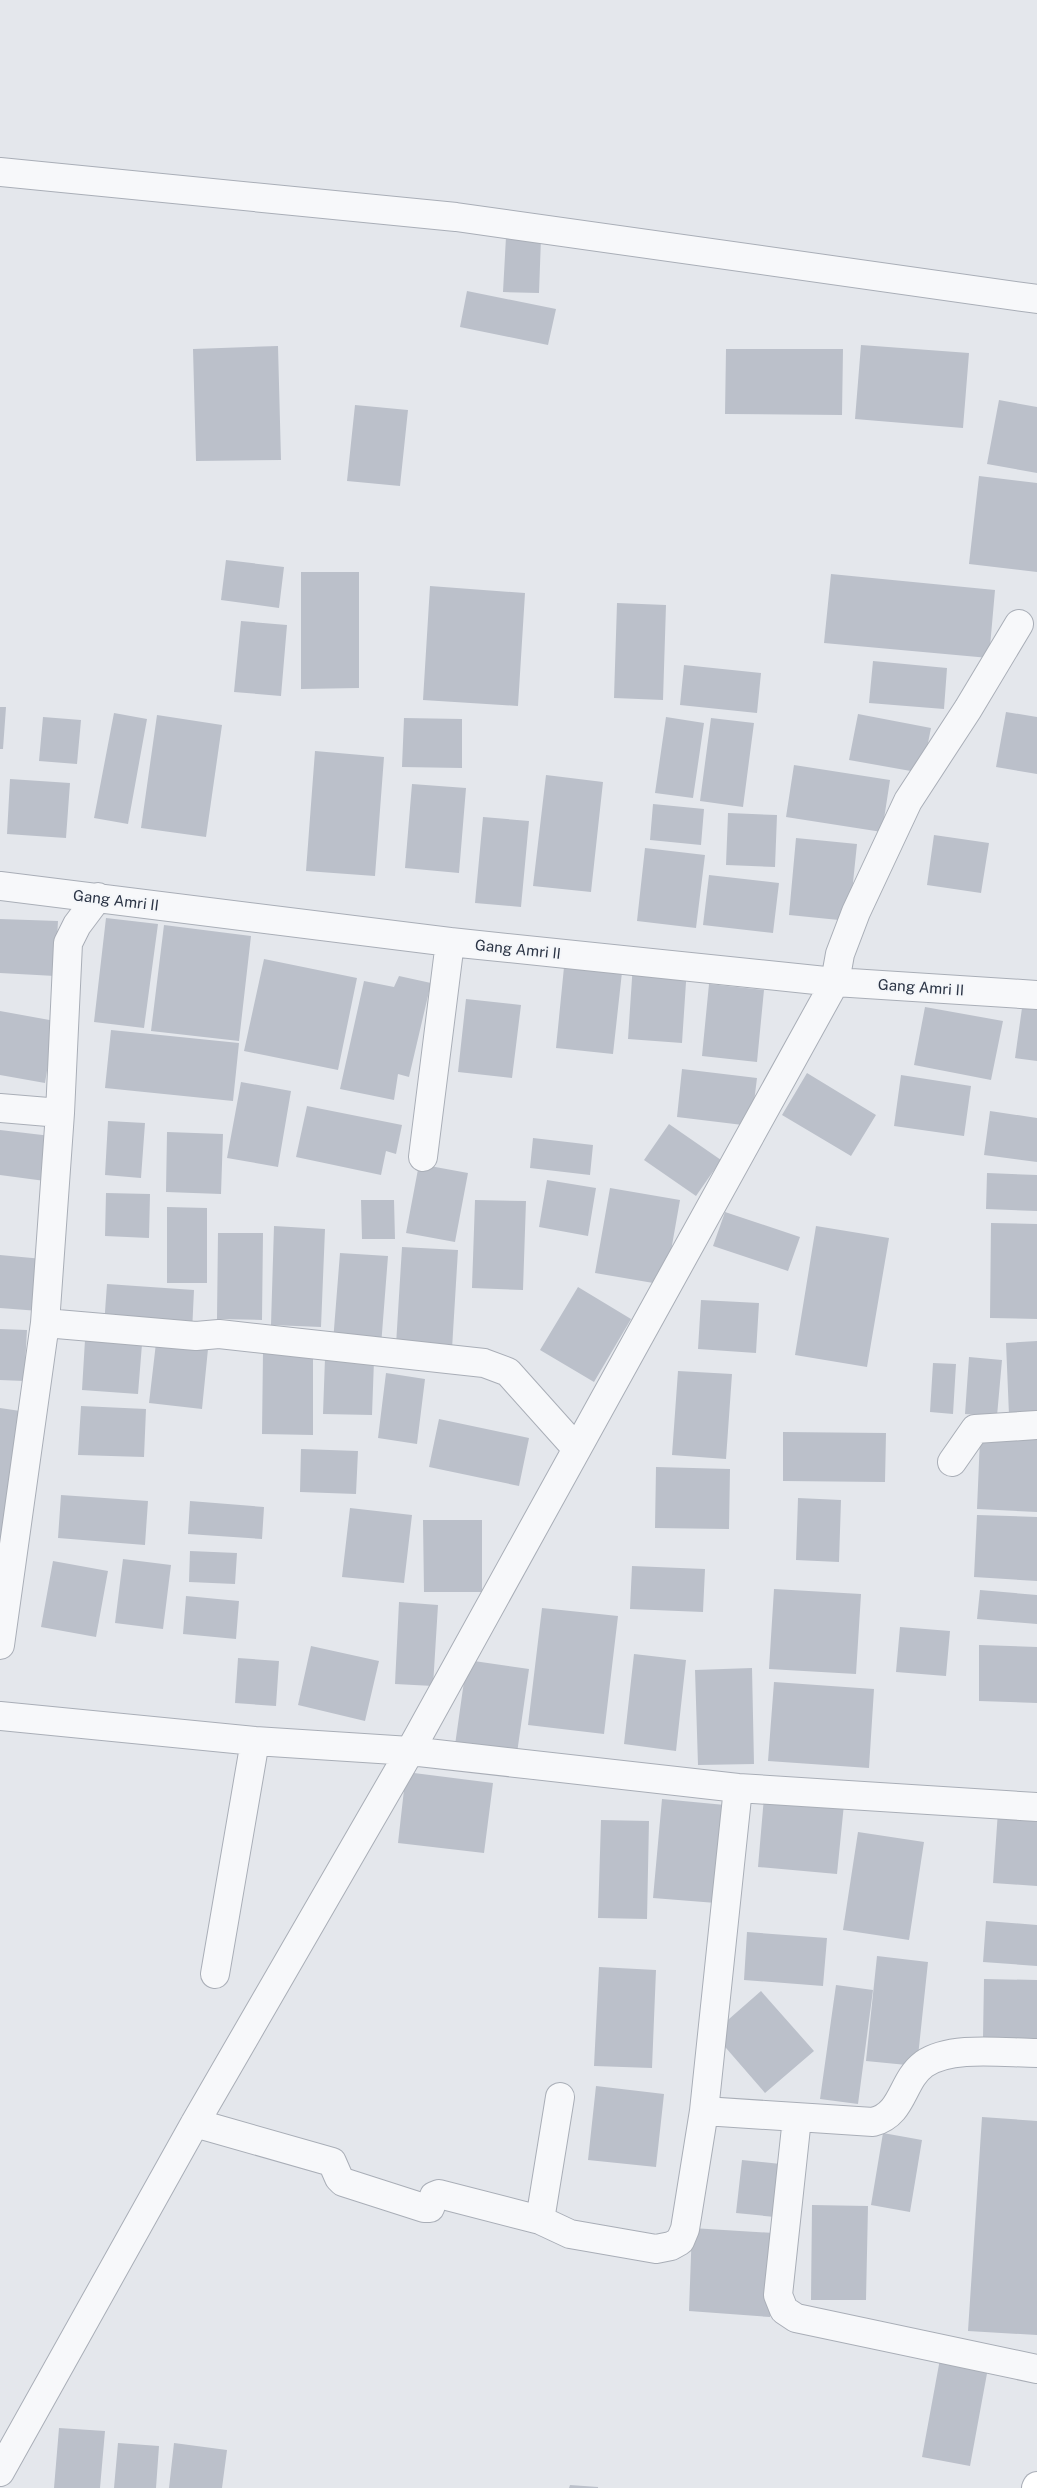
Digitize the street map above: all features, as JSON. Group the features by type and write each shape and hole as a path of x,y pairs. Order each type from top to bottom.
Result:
{"street":[{"path":"0,172 456,216 1037,299"},
{"path":"0,2472 195,2124 410,1751 835,982 840,954 850,929 908,801 968,709 1019,624"},
{"name":"Gang Amri II","path":"0,886 450,942 835,982 1037,995"},
{"path":"0,1645 44,1323 60,1112 68,943 77,925 98,897"},
{"path":"424,1156 450,942"},
{"path":"0,1108 60,1112"},
{"path":"44,1323 196,1336 219,1334 484,1363 508,1372 576,1448"},
{"path":"952,1462 975,1429 1037,1426"},
{"path":"0,1716 255,1740 410,1751 738,1788 1037,1807"},
{"path":"215,1974 255,1740"},
{"path":"195,2124 332,2162 339,2178 344,2182 424,2208 430,2208 434,2196 439,2194 540,2220 570,2234 656,2249 671,2246 680,2241 685,2229 704,2111 738,1788"},
{"path":"704,2111 873,2122 886,2119 892,2113 912,2078 924,2065 941,2056 960,2053 1037,2053"},
{"path":"540,2220 560,2097"},
{"path":"797,2118 778,2296 784,2310 796,2318 1037,2369"}],"building":[{"path":"506,237 541,238 539,293 503,292"},
{"path":"467,291 556,309 548,345 460,327"},
{"path":"861,345 969,353 963,428 855,419"},
{"path":"278,346 281,460 196,461 193,349"},
{"path":"726,349 843,349 842,415 725,414"},
{"path":"999,400 1037,407 1037,473 987,464"},
{"path":"355,405 408,410 400,486 347,481"},
{"path":"979,476 1037,483 1037,572 969,564"},
{"path":"226,560 284,567 279,608 221,600"},
{"path":"301,572 359,572 359,688 301,689"},
{"path":"831,574 995,590 989,658 824,643"},
{"path":"430,586 525,593 518,706 423,700"},
{"path":"617,603 666,605 663,700 614,698"},
{"path":"241,621 287,625 281,696 234,692"},
{"path":"873,661 947,668 944,709 869,703"},
{"path":"684,665 761,673 757,713 680,705"},
{"path":"0,707 6,707 3,749 0,749"},
{"path":"1006,712 1037,717 1037,774 996,767"},
{"path":"114,713 147,719 128,824 94,818"},
{"path":"858,714 931,728 922,773 849,760"},
{"path":"157,715 222,725 206,837 141,828"},
{"path":"43,717 81,720 77,764 39,761"},
{"path":"666,717 704,723 693,798 655,793"},
{"path":"404,718 462,719 462,768 402,767"},
{"path":"711,718 754,723 743,807 700,801"},
{"path":"315,751 384,757 375,876 306,871"},
{"path":"794,765 890,780 882,832 786,817"},
{"path":"546,775 603,782 591,892 533,886"},
{"path":"10,779 70,783 66,838 7,834"},
{"path":"412,784 466,788 459,873 405,868"},
{"path":"653,804 704,809 701,845 650,840"},
{"path":"728,813 777,815 775,867 726,865"},
{"path":"483,817 529,821 521,907 475,903"},
{"path":"934,835 989,843 981,893 927,885"},
{"path":"796,838 857,844 849,921 789,915"},
{"path":"645,848 705,855 696,928 637,921"},
{"path":"709,875 779,883 773,933 703,925"},
{"path":"106,918 158,924 144,1028 94,1022"},
{"path":"0,919 58,921 55,976 0,973"},
{"path":"164,925 251,936 239,1041 151,1031"},
{"path":"565,957 623,963 613,1054 556,1048"},
{"path":"264,959 357,978 338,1070 244,1051"},
{"path":"633,963 687,967 682,1043 628,1039"},
{"path":"399,976 431,983 409,1077 398,1074 394,1100 340,1089 364,981 394,987"},
{"path":"709,984 764,990 757,1062 702,1056"},
{"path":"466,999 521,1005 512,1078 458,1072"},
{"path":"925,1007 1003,1021 991,1080 914,1065"},
{"path":"1022,1008 1037,1010 1037,1061 1015,1058"},
{"path":"0,1011 55,1021 45,1083 0,1075"},
{"path":"111,1030 239,1043 233,1101 105,1088"},
{"path":"682,1069 757,1078 751,1126 677,1117"},
{"path":"807,1073 876,1115 851,1156 782,1115"},
{"path":"901,1075 971,1086 964,1136 894,1126"},
{"path":"241,1082 291,1091 278,1167 227,1158"},
{"path":"307,1106 402,1125 396,1154 386,1151 381,1175 296,1157"},
{"path":"990,1111 1037,1118 1037,1162 984,1155"},
{"path":"108,1121 145,1123 141,1178 105,1175"},
{"path":"669,1124 721,1160 696,1196 644,1160"},
{"path":"0,1130 51,1136 45,1181 0,1175"},
{"path":"167,1132 223,1134 221,1194 166,1192"},
{"path":"533,1138 593,1145 590,1175 530,1168"},
{"path":"419,1164 468,1173 455,1242 406,1233"},
{"path":"987,1173 1037,1175 1037,1211 986,1209"},
{"path":"547,1180 596,1188 588,1236 539,1227"},
{"path":"610,1188 680,1200 665,1285 595,1273"},
{"path":"106,1193 150,1194 149,1238 105,1236"},
{"path":"361,1200 394,1200 395,1239 362,1239"},
{"path":"475,1200 526,1201 523,1290 472,1288"},
{"path":"167,1207 207,1208 207,1283 167,1283"},
{"path":"725,1212 800,1237 788,1271 713,1246"},
{"path":"991,1223 1037,1224 1037,1319 990,1318"},
{"path":"274,1226 325,1229 321,1327 271,1325"},
{"path":"816,1226 889,1238 867,1367 795,1355"},
{"path":"218,1233 263,1233 262,1320 217,1319"},
{"path":"402,1247 458,1250 452,1349 396,1345"},
{"path":"340,1253 388,1256 381,1346 333,1342"},
{"path":"0,1255 43,1259 39,1311 0,1308"},
{"path":"107,1284 194,1290 192,1332 104,1326"},
{"path":"578,1287 631,1319 594,1382 540,1350"},
{"path":"701,1300 759,1303 756,1353 698,1349"},
{"path":"0,1329 27,1330 24,1381 0,1380"},
{"path":"85,1340 142,1344 138,1394 82,1390"},
{"path":"1037,1341 1037,1414 1009,1415 1006,1343"},
{"path":"156,1343 208,1349 202,1409 149,1403"},
{"path":"263,1351 313,1352 313,1435 262,1434"},
{"path":"969,1357 1002,1360 997,1416 965,1414"},
{"path":"325,1358 374,1360 372,1415 323,1414"},
{"path":"933,1363 956,1364 953,1414 930,1412"},
{"path":"678,1371 732,1374 726,1459 672,1455"},
{"path":"386,1373 425,1379 417,1444 378,1438"},
{"path":"81,1406 146,1409 144,1457 78,1455"},
{"path":"0,1408 27,1412 9,1547 0,1545"},
{"path":"439,1419 529,1438 519,1486 429,1467"},
{"path":"783,1432 886,1433 885,1482 783,1481"},
{"path":"980,1438 1037,1440 1037,1512 977,1509"},
{"path":"301,1449 358,1451 356,1494 300,1492"},
{"path":"656,1467 730,1469 729,1529 655,1528"},
{"path":"61,1495 148,1501 145,1545 58,1538"},
{"path":"798,1498 841,1500 839,1562 796,1560"},
{"path":"190,1501 264,1507 262,1539 188,1534"},
{"path":"350,1508 412,1515 404,1583 342,1577"},
{"path":"977,1515 1037,1517 1037,1581 974,1577"},
{"path":"423,1520 482,1520 482,1592 424,1592"},
{"path":"190,1551 237,1553 235,1584 189,1582"},
{"path":"123,1559 171,1565 163,1629 115,1623"},
{"path":"53,1561 108,1571 96,1637 41,1627"},
{"path":"632,1566 705,1569 703,1612 630,1609"},
{"path":"774,1589 861,1594 856,1674 769,1669"},
{"path":"980,1590 1037,1595 1037,1624 977,1619"},
{"path":"186,1596 239,1601 236,1639 183,1634"},
{"path":"399,1602 438,1605 433,1686 395,1684"},
{"path":"542,1608 618,1616 604,1734 528,1725"},
{"path":"900,1627 950,1631 946,1676 896,1672"},
{"path":"979,1645 1037,1647 1037,1703 979,1701"},
{"path":"311,1646 379,1661 365,1721 298,1705"},
{"path":"634,1654 686,1660 676,1751 624,1744"},
{"path":"238,1658 279,1661 276,1706 235,1703"},
{"path":"467,1660 529,1669 517,1753 455,1745"},
{"path":"752,1668 754,1764 698,1765 695,1670"},
{"path":"774,1682 874,1689 869,1768 768,1761"},
{"path":"406,1772 493,1783 484,1853 398,1843"},
{"path":"764,1797 844,1804 837,1874 758,1867"},
{"path":"662,1799 725,1805 716,1903 653,1898"},
{"path":"998,1811 1037,1814 1037,1886 993,1883"},
{"path":"601,1820 649,1821 647,1919 598,1918"},
{"path":"858,1832 924,1842 909,1940 843,1930"},
{"path":"986,1921 1037,1925 1037,1966 983,1962"},
{"path":"747,1932 827,1938 823,1986 744,1980"},
{"path":"877,1956 928,1962 917,2066 866,2061"},
{"path":"599,1967 656,1970 652,2068 594,2066"},
{"path":"984,1979 1037,1980 1037,2039 983,2038"},
{"path":"836,1985 873,1990 858,2104 820,2099"},
{"path":"761,1991 814,2051 765,2093 713,2033"},
{"path":"596,2086 664,2094 656,2167 588,2160"},
{"path":"982,2117 1037,2121 1037,2335 968,2331"},
{"path":"883,2133 922,2140 910,2212 871,2205"},
{"path":"742,2160 790,2165 785,2218 736,2213"},
{"path":"812,2205 868,2206 866,2300 811,2300"},
{"path":"692,2228 774,2233 770,2317 689,2311"},
{"path":"940,2359 988,2368 970,2466 922,2457"},
{"path":"59,2428 105,2431 100,2488 54,2488"},
{"path":"118,2443 159,2446 156,2488 114,2488"},
{"path":"174,2443 227,2450 222,2488 169,2488"},
{"path":"570,2485 598,2487 598,2488 569,2488"}]}
